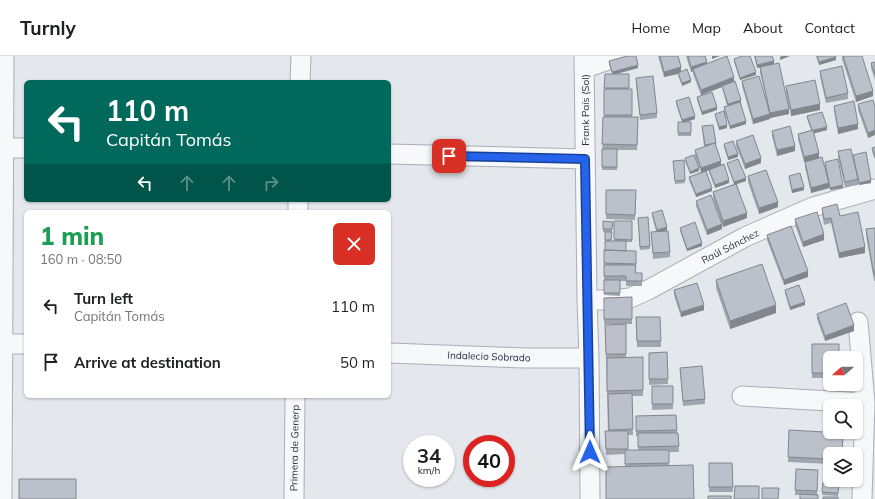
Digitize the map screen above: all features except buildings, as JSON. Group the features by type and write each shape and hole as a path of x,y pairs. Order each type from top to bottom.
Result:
{"street":[{"path":"2,499 2,192 4,148 4,56"},
{"path":"300,80 301,56"},
{"path":"584,62 620,56"},
{"name":"Frank País (Sol)","path":"584,62 590,499"},
{"path":"4,148 24,148"},
{"path":"391,154 585,159"},
{"name":"Raúl Sánchez","path":"587,300 630,298 648,290 744,238 813,207 875,188"},
{"path":"858,322 865,403 862,499"},
{"path":"3,344 24,344"},
{"name":"Indalecio Sobrado","path":"391,353 526,358 589,358"},
{"path":"742,396 865,403"},
{"name":"Primera de Generp","path":"294,499 295,398"}],"route":[{"path":"449,156 585,159 590,452"}]}
